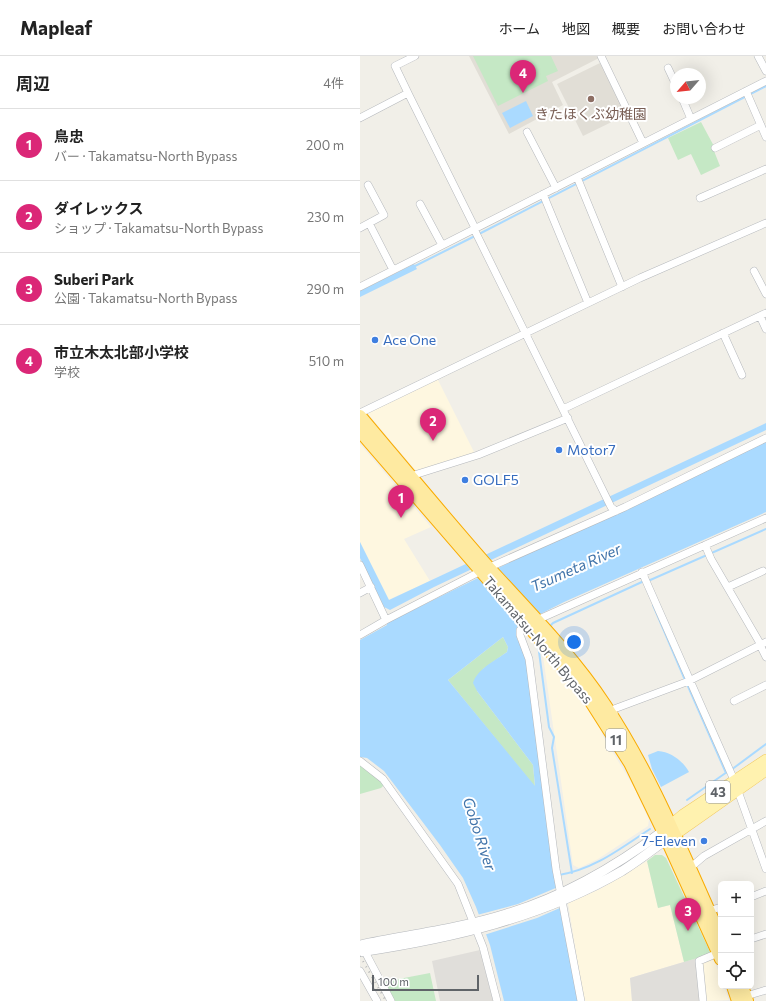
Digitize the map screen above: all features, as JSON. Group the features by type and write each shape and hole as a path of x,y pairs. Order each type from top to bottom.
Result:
{"highway":[{"name":"Takamatsu-North Bypass","path":"360,415 411,476 473,556"},
{"name":"Takamatsu-North Bypass","path":"360,431 560,653 591,684 614,718 638,759 669,833 705,912 718,933"},
{"name":"Takamatsu-North Bypass","path":"560,653 618,743 690,868 719,953"}],"main road":[{"name":"43","path":"669,833 733,778 766,760"},
{"name":"43","path":"733,778 766,770"}],"street":[{"path":"415,56 395,66 478,238 607,498 614,509"},
{"path":"601,56 643,143"},
{"path":"758,56 766,71"},
{"path":"668,68 670,72"},
{"path":"360,287 766,81"},
{"path":"746,91 766,137"},
{"path":"360,118 408,94"},
{"path":"685,104 691,119"},
{"path":"715,148 761,125"},
{"path":"527,132 556,188"},
{"path":"700,198 766,168"},
{"path":"577,177 622,287"},
{"path":"360,228 384,215 368,185"},
{"path":"544,194 588,303"},
{"path":"420,204 442,245"},
{"path":"369,223 393,270"},
{"path":"360,415 588,303 766,223"},
{"path":"754,271 766,294"},
{"path":"563,409 763,314 766,329"},
{"path":"723,333 742,375"},
{"path":"411,476 478,455 568,418"},
{"path":"360,635 485,569 766,438"},
{"path":"581,1001 556,869 529,659 520,635 520,630 532,621 706,547 766,518"},
{"path":"706,547 711,559 762,644 766,657"},
{"path":"360,565 386,620"},
{"path":"728,588 763,571"},
{"path":"644,574 686,683 733,778 766,869"},
{"path":"360,593 371,587"},
{"path":"614,718 614,709 686,683 762,644"},
{"path":"734,701 766,685"},
{"path":"360,761 383,779 458,884 478,925 497,1001"},
{"path":"690,868 704,856 766,821"},
{"path":"391,1001 361,947 478,925 561,897 669,833"},
{"path":"754,896 766,891"},
{"path":"705,912 718,908"},
{"path":"754,938 766,934"},
{"path":"703,1001 699,960 718,956"},
{"path":"360,971 377,1001"},
{"path":"740,997 766,990"}],"shaded area":[{"path":"469,56 598,56 599,58 552,82 563,105 509,134"},
{"name":"きたほくぶ幼稚園","path":"600,63 626,115 583,136 557,84"},
{"path":"436,379 438,380 475,454 417,472 368,414"},
{"path":"360,444 431,527 404,539 430,581 388,600 360,542"},
{"path":"542,649 573,687 596,719 604,738 634,787 649,820 648,826 598,859 579,868 573,865"},
{"path":"647,861 658,908 670,905 684,962 630,978 632,1001 584,1001 568,903 600,889"},
{"path":"480,950 493,1001 440,1001 432,961"},
{"path":"713,957 718,970 718,989 725,989 729,1000 704,1001 701,961"},
{"path":"697,958 701,1001 632,1001 630,978"}],"green space":[{"path":"473,56 551,56 558,71 546,76 548,81 498,106"},
{"path":"701,122 716,150 714,151 720,166 701,175 691,154 678,160 668,138"},
{"path":"503,637 508,647 507,652 483,669 477,691 533,765 535,787 448,680"},
{"path":"360,765 385,784 381,788 360,794"},
{"path":"655,855 662,855 666,858 711,954 684,962 670,905 658,908 647,861"},
{"path":"430,973 436,1001 394,1001 383,982"}],"water":[{"path":"526,101 533,116 510,128 502,113"},
{"path":"414,264 417,269 360,297 360,291"},
{"path":"766,423 766,430 434,587 390,610 384,607 360,558 360,542 389,600"},
{"path":"766,442 766,512 564,602 519,625 516,629 517,639 525,652 578,1001 504,1001 490,945 476,907 463,878 384,771 367,758 360,757 360,640 387,625 387,623 481,576","holes":["503,637 508,647 507,652 487,665 478,673 473,683 477,691 533,765 535,786 448,680"]},
{"path":"658,751 672,755 683,764 689,772 661,787 652,769 648,755"}],"pier":[{"path":"558,887 562,907 537,918 484,935 477,915 518,904"}],"waterway":[{"path":"479,234 766,86"},
{"path":"413,267 475,236"},
{"path":"648,581 766,529"},
{"path":"549,627 553,623 644,581"},
{"path":"653,605 685,680"},
{"path":"538,644 549,727 554,737 552,748 572,873"},
{"path":"687,684 726,773"},
{"path":"731,770 766,744"},
{"path":"687,800 727,772"},
{"path":"559,875 596,863 650,829"}],"railway":[{"path":"360,956 386,1001"}],"place":[{"name":"市立木太北部小学校","path":"523,93"},
{"name":"きたほくぶ幼稚園","path":"591,99"},
{"name":"Ace One","path":"375,340"},
{"name":"ダイレックス","path":"433,441"},
{"name":"Motor7","path":"559,450"},
{"name":"GOLF5","path":"465,480"},
{"name":"鳥忠","path":"401,518"},
{"name":"7-Eleven","path":"704,841"},
{"name":"Suberi Park","path":"688,931"}],"water label":[{"name":"Tsumeta River","path":"576,568"},
{"name":"Gobo River","path":"479,834"}]}
